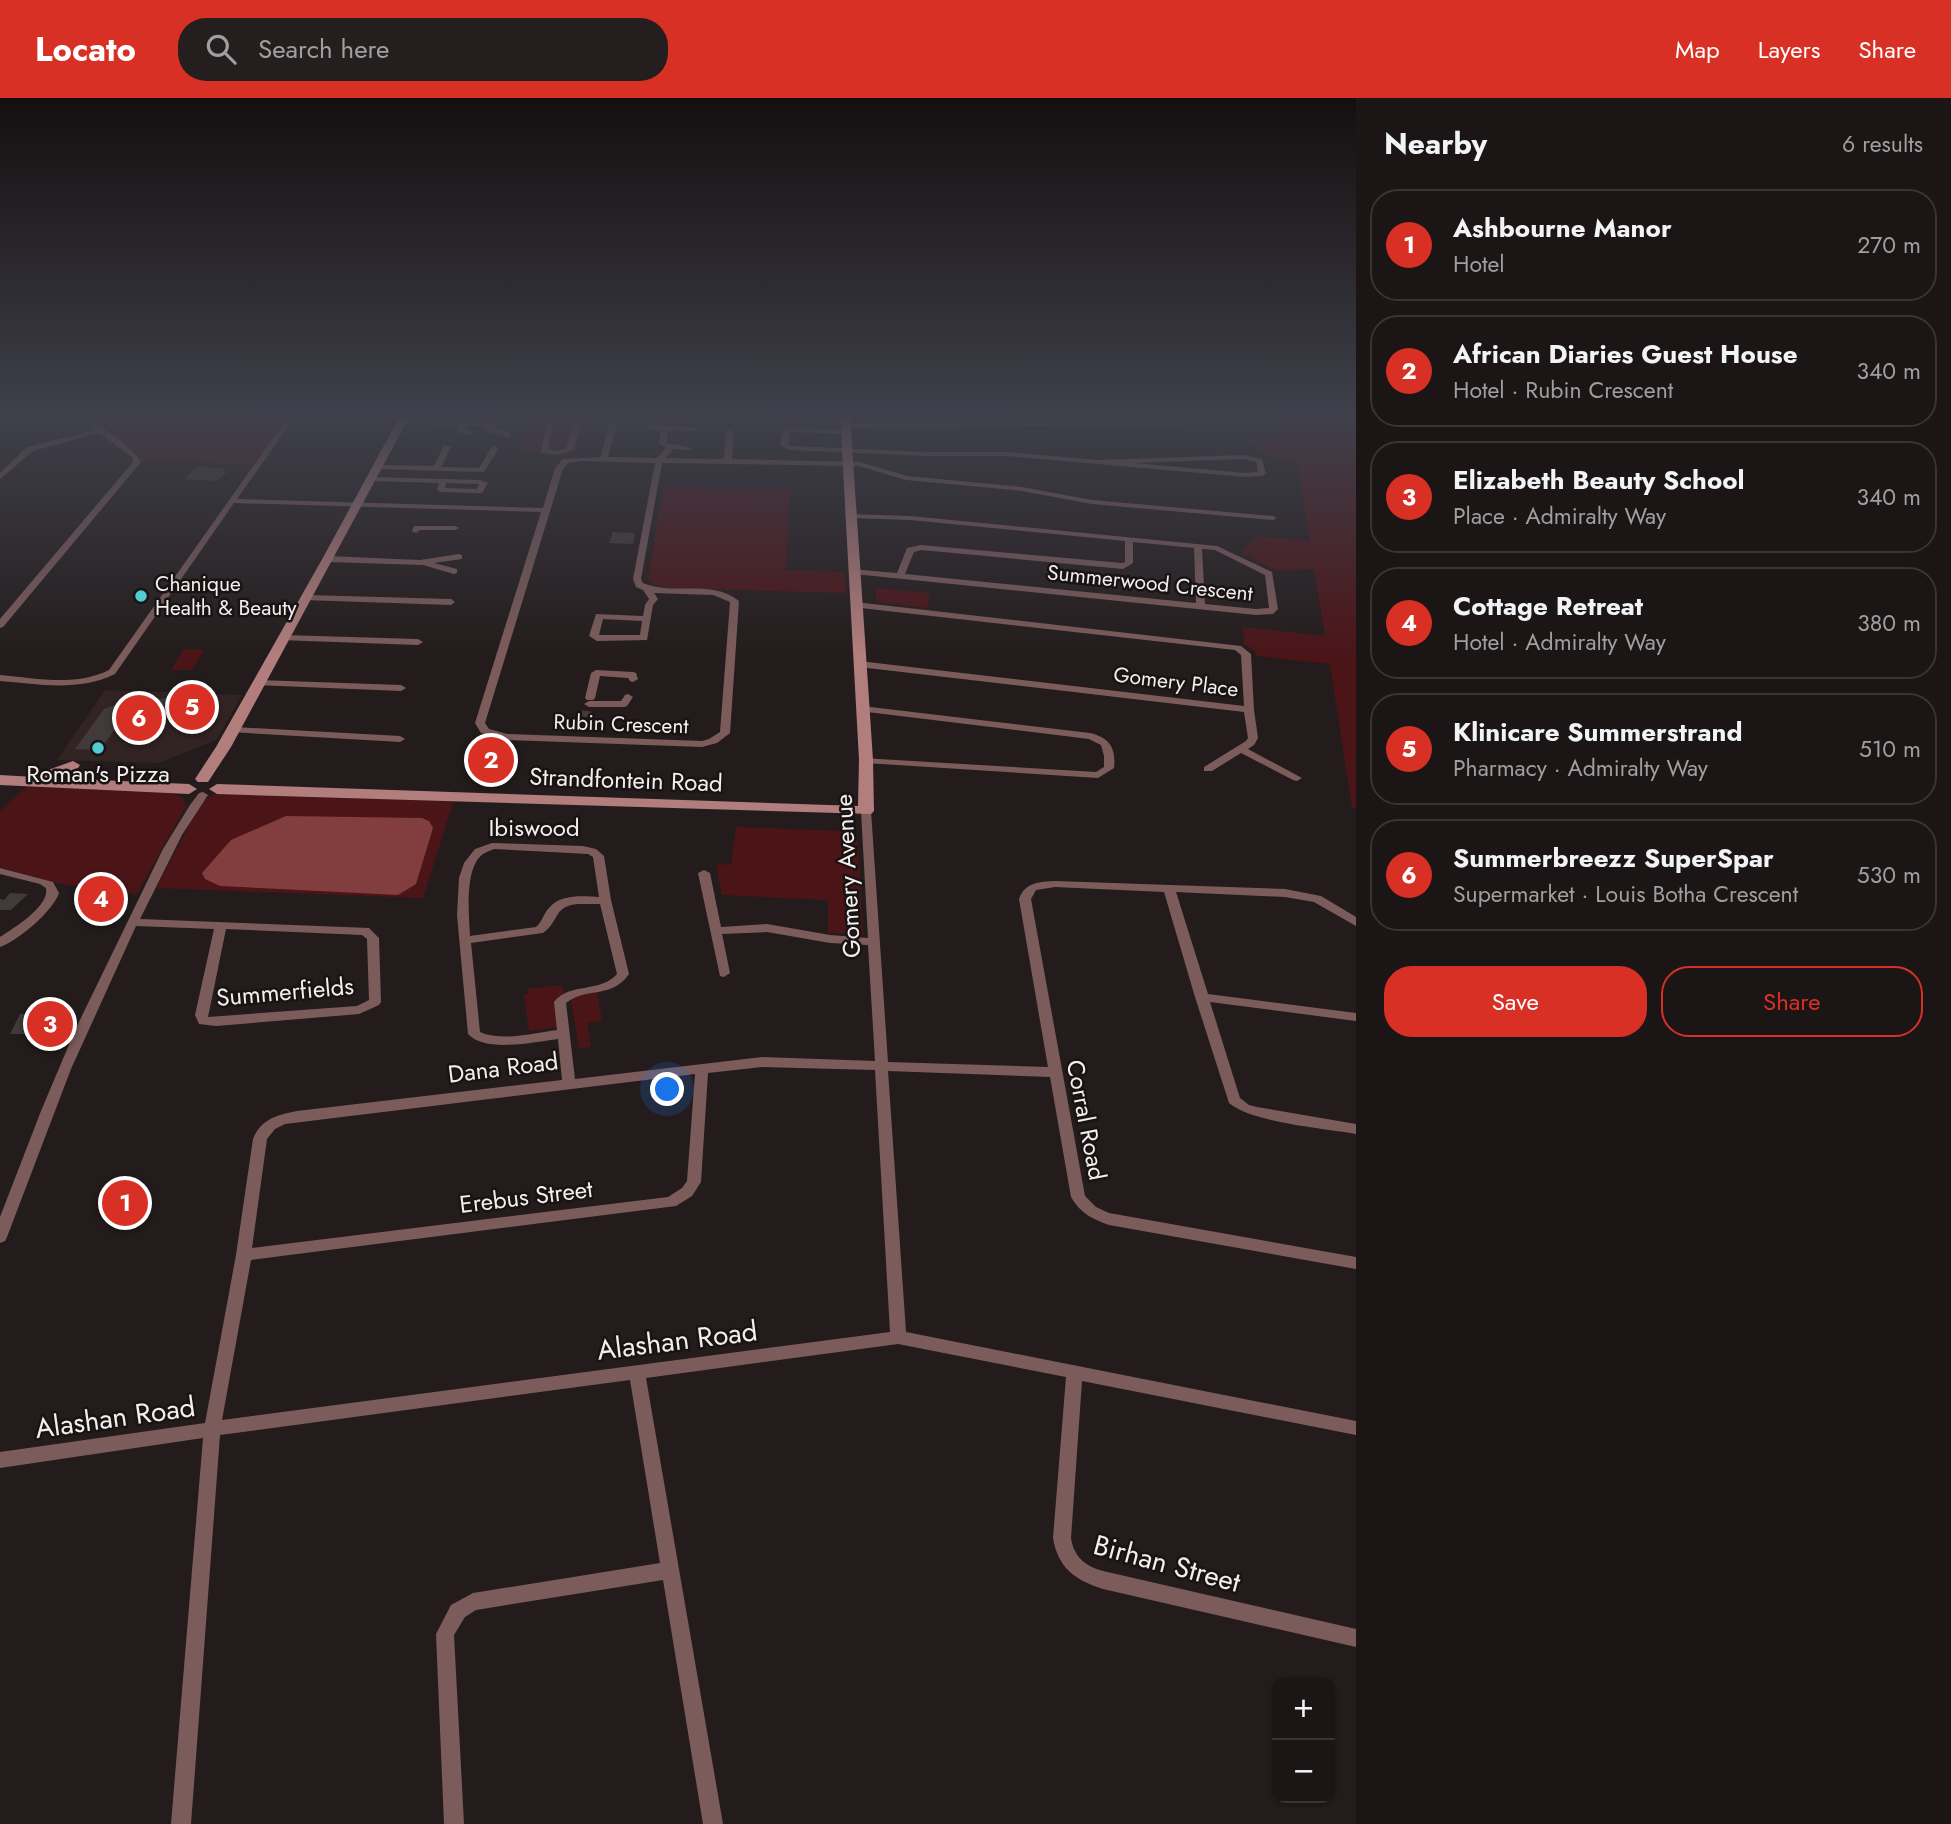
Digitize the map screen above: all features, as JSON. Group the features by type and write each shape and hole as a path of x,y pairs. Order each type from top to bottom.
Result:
{"street":[{"path":"0,625 110,495"},
{"path":"0,678 77,682 97,680 110,673 122,660 237,495"},
{"path":"200,790 237,730 363,495"},
{"name":"Rubin Crescent","path":"551,495 480,723 485,731 499,736 702,744 725,733 736,601 722,594 647,589"},
{"path":"647,619 599,616 594,636 644,638 650,603 654,599 636,579 652,495"},
{"name":"Gomery Avenue","path":"851,495 866,760 873,942 898,1337"},
{"path":"1053,495 1100,503 1273,518"},
{"path":"232,501 546,510"},
{"path":"414,527 454,531 464,507"},
{"name":"Summerwood Crescent","path":"852,516 910,518 1221,549 1269,574 1274,609 1265,612 854,571"},
{"path":"901,574 911,550 921,547 1123,566 1129,563 1129,540"},
{"path":"1198,546 1200,606"},
{"path":"420,563 459,557"},
{"path":"328,559 420,563 454,571"},
{"path":"307,598 451,602"},
{"name":"Gomery Place","path":"855,605 1232,646 1246,654 1250,710 859,664"},
{"path":"0,610 12,610"},
{"path":"285,638 418,642"},
{"path":"581,740 587,712 596,673 633,675 624,704 587,712"},
{"path":"262,683 401,688"},
{"path":"862,709 1090,736 1103,740 1110,749 1109,768 1098,775 866,760"},
{"path":"1208,769 1242,750 1253,738 1250,710"},
{"path":"237,730 400,739"},
{"path":"0,1237 51,1097 97,991 200,790 237,730"},
{"path":"1242,750 1297,778"},
{"path":"150,785 193,775 222,752"},
{"path":"18,781 55,774 73,765"},
{"name":"Strandfontein Road","path":"0,780 150,785 200,790 866,811"},
{"name":"Ibiswood","path":"562,1034 498,1040 475,1036 463,891 473,857 484,847 592,851 598,856 605,900 623,974 614,985 571,993 562,999 559,1007 569,1083"},
{"path":"0,871 44,882 49,884 53,891 53,897 41,910 0,943"},
{"path":"704,873 724,973"},
{"name":"Corral Road","path":"1170,888 1055,884 1037,885 1028,890 1025,902 1078,1197 1095,1214 1109,1219 1356,1264"},
{"path":"1356,922 1317,899 1297,894 1170,888 1230,1092 1237,1104 1256,1112 1356,1129"},
{"path":"466,940 539,930 546,927 552,912 560,904 605,900"},
{"name":"Summerfields","path":"132,922 358,930 370,934 375,1002 359,1010 216,1023 204,1021 201,1015 221,926"},
{"path":"717,931 767,928 840,941 873,942"},
{"path":"1201,997 1356,1017"},
{"name":"Dana Road","path":"212,1429 244,1255 260,1139 263,1131 271,1124 297,1116 762,1062 1054,1072"},
{"name":"Erebus Street","path":"244,1255 671,1202 687,1192 694,1182 702,1070"},
{"name":"Alashan Road","path":"0,1460 898,1337 1356,1428"},
{"path":"637,1372 713,1824"},
{"name":"Birhan Street","path":"1075,1372 1062,1538 1063,1551 1077,1569 1103,1580 1356,1639"},
{"path":"181,1824 212,1429"},
{"path":"454,1824 445,1634 458,1611 473,1602 669,1570"}],"shaded area":[{"path":"662,495 790,495 786,522 789,522 786,570 844,572 846,593 669,588 648,580"},
{"path":"1302,495 1356,495 1356,808 1352,808 1330,664 1256,656 1255,651 1244,644 1243,627 1325,636 1314,569 1275,570 1241,552 1256,536 1310,541"},
{"path":"876,588 930,593 927,608 880,602 876,599"},
{"path":"184,649 204,650 192,670 171,670"},
{"path":"105,690 242,695 216,740 159,763 57,760"},
{"path":"26,787 166,792 181,797 186,806 136,895 93,882 87,888 52,882 0,867 0,811"},
{"path":"229,791 453,802 423,898 156,888 202,802 214,794"},
{"path":"286,816 422,818 429,821 433,828 416,884 398,895 220,886 205,879 202,873 231,840"},
{"path":"736,827 841,831 858,841 863,934 828,933 828,900 722,895 716,865 731,864"},
{"path":"562,985 564,994 560,1027 529,1031 524,995 529,994 528,989"},
{"path":"597,991 602,1021 587,1023 591,1047 579,1048 571,1000 574,996"}],"building":[{"path":"613,532 635,533 633,544 609,543"},
{"path":"139,696 158,699 182,696 218,699 205,711 176,709 131,723 113,732 100,750 75,749 104,709"},
{"path":"490,749 507,750 501,769 477,761"},
{"path":"100,889 126,895 110,908 94,904 98,900 90,898"},
{"path":"10,893 28,894 11,910 0,910 0,899 4,900"},
{"path":"20,1014 52,1014 47,1023 60,1023 55,1034 10,1034"}],"tunnel":[{"path":"586,717 587,711"}],"place":[{"name":"Chanique Health & Beauty","path":"141,596"},
{"name":"Klinicare Summerstrand","path":"192,707"},
{"name":"Summerbreezz SuperSpar","path":"139,718"},
{"name":"Roman's Pizza","path":"98,748"},
{"name":"African Diaries Guest House","path":"491,760"},
{"name":"Cottage Retreat","path":"101,899"},
{"name":"Elizabeth Beauty School","path":"50,1024"},
{"name":"Ashbourne Manor","path":"125,1203"}]}
